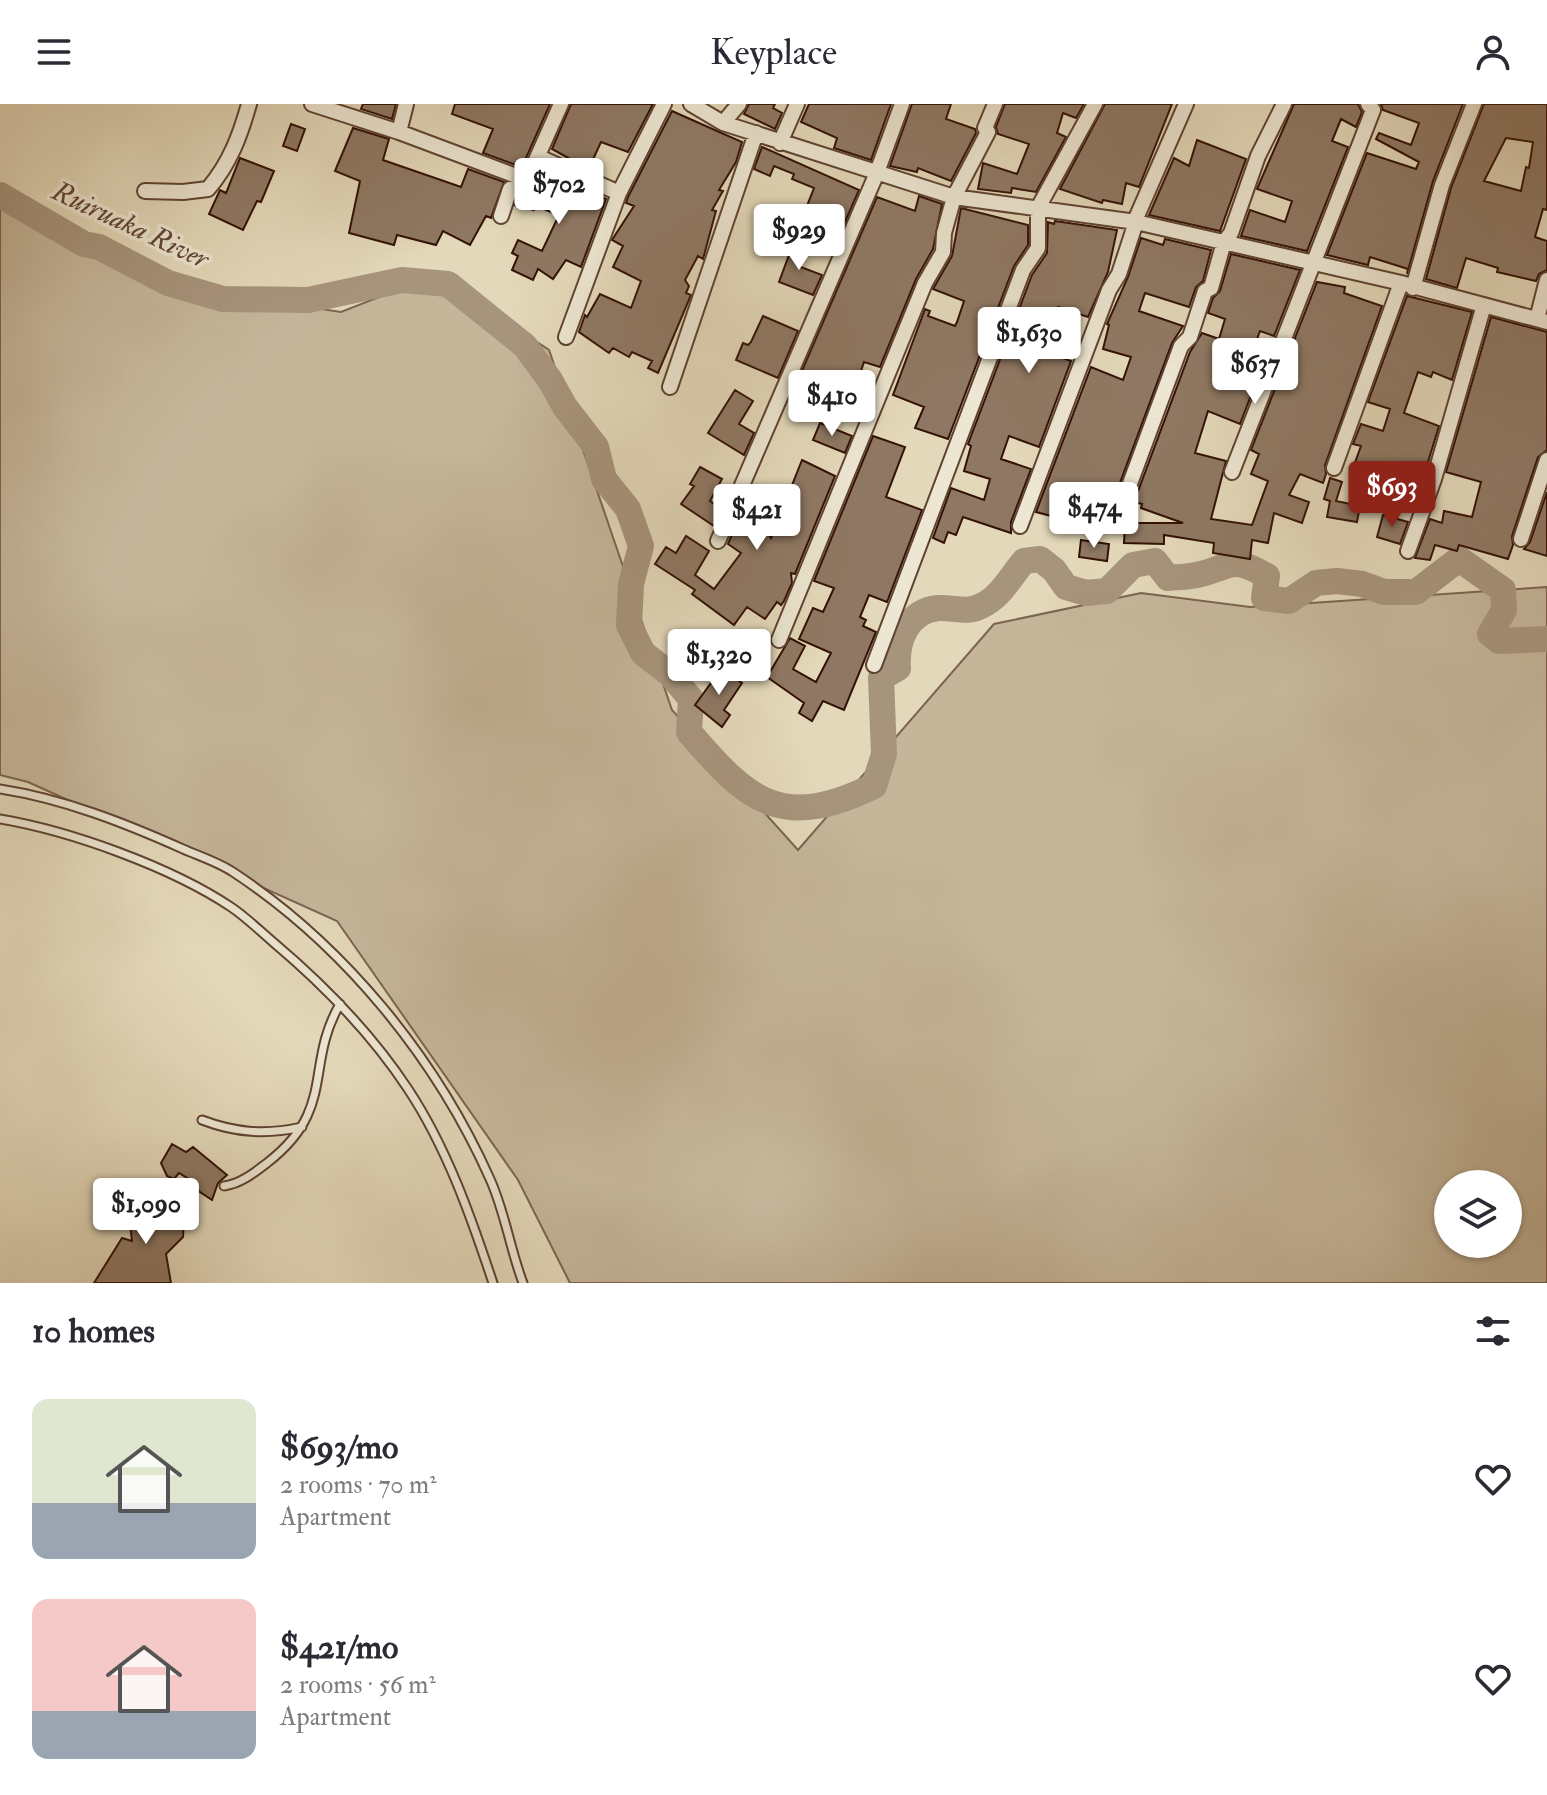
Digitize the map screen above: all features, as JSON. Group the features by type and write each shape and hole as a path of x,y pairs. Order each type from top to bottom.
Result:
{"street":[{"path":"145,191 208,189 225,168 240,135 249,104"},
{"path":"312,104 399,132 527,180"},
{"path":"399,132 406,104"},
{"path":"527,180 561,104"},
{"path":"566,337 619,193 664,104"},
{"path":"691,104 723,123 876,175 954,197 1135,222 1407,285 1542,321 1547,280"},
{"path":"723,123 739,104"},
{"path":"780,143 797,104"},
{"path":"718,541 876,175 902,104"},
{"path":"779,640 925,283 943,252 944,233 954,197 988,132 985,128 995,104"},
{"path":"874,665 1018,282 1038,248 1038,208 1095,104"},
{"path":"1020,526 1109,290 1119,274 1135,222 1186,104"},
{"path":"1118,516 1181,346 1190,337 1205,291 1211,288 1224,242 1231,233 1258,156 1284,104"},
{"path":"1232,472 1373,110 1368,104"},
{"path":"1334,468 1407,285 1474,104"},
{"path":"670,387 756,133"},
{"path":"501,216 510,189 527,180 541,158 619,193"},
{"path":"1408,551 1434,479 1484,305"},
{"path":"1521,539 1547,460"}],"lane":[{"path":"0,789 30,793 127,824 231,870 311,931 386,1013 432,1072 492,1182 523,1283"},
{"path":"0,819 71,836 181,879 232,908 331,991 407,1089 435,1137 462,1196 493,1283"},
{"path":"224,1186 236,1184 266,1164 302,1127 317,1096 324,1044 331,1020 340,1004"},
{"path":"202,1120 251,1133 275,1133 302,1127"}],"shaded area":[{"path":"0,186 143,282 341,312 435,275 549,350 672,710 798,850 994,624 1141,593 1250,607 1547,587 1547,1283 570,1283 518,1180 337,921 28,782 0,775"}],"building":[{"path":"363,104 396,104 392,119 361,109"},
{"path":"455,104 550,104 522,167 483,153 493,129 452,114"},
{"path":"571,104 653,104 628,152 601,142 590,166 581,165 552,149"},
{"path":"749,104 775,104 773,108 782,113 775,129 744,114"},
{"path":"809,104 891,104 871,160 834,148 837,138 801,122"},
{"path":"912,104 951,104 946,119 975,129 976,133 951,181 918,168 917,172 890,166"},
{"path":"1005,104 1084,104 1076,118 1063,113 1057,133 1066,137 1036,192 1012,188 1011,193 978,189 983,163 1017,174 1029,144 998,134 996,127"},
{"path":"1105,104 1172,104 1139,187 1126,183 1122,204 1103,200 1102,203 1060,189"},
{"path":"1294,104 1358,104 1362,112 1356,127 1341,119 1332,141 1348,147 1307,251 1241,236 1250,210 1285,222 1292,201 1257,189"},
{"path":"1381,104 1463,104 1433,181 1407,274 1408,269 1370,257 1368,265 1327,255 1367,153 1416,169 1419,162 1376,139 1379,133 1411,145 1419,123 1383,110"},
{"path":"1484,104 1547,104 1547,210 1543,209 1535,237 1547,241 1547,270 1539,274 1536,281 1497,272 1498,268 1466,258 1457,288 1426,279 1451,188","holes":["1506,138 1533,142 1521,191 1484,181"]},
{"path":"672,111 742,142 736,162 719,190 723,191 712,210 716,211 703,259 698,256 685,280 689,286 686,293 691,295 658,373 648,368 652,361 632,352 629,357 613,348 609,353 579,332 585,315 587,317 600,294 631,308 641,281 613,267 623,246 612,240 634,206 626,203 628,197"},
{"path":"291,124 305,129 297,151 283,146"},
{"path":"353,128 389,139 383,160 461,187 468,169 504,182 491,218 486,216 470,245 443,231 436,245 397,235 394,245 349,233 360,181 335,171"},
{"path":"1197,140 1246,159 1220,231 1149,215 1174,158 1189,166"},
{"path":"762,147 859,190 834,247 813,238 820,222 803,216 814,188 792,179 794,174 774,166 770,176 754,169"},
{"path":"240,158 274,171 261,202 257,201 243,230 209,214 220,190 226,193"},
{"path":"545,171 606,199 581,267 566,260 553,279 538,269 533,280 512,270 518,256 512,253 518,240 542,251 559,215 536,206 534,210 515,205 518,196 533,188"},
{"path":"919,196 942,204 933,249 916,279 880,367 864,362 856,386 870,392 862,410 829,397 831,392 798,380 877,197 915,211"},
{"path":"961,208 1028,225 1028,245 1014,266 948,439 915,428 924,407 893,395 925,309 930,311 928,316 955,326 957,322 964,301 933,289 952,256"},
{"path":"1055,221 1117,230 1108,272 1088,317 1058,307 1047,332 1030,327 1025,341 1071,361 1039,447 1009,436 1001,459 1031,469 1011,522 1011,533 963,517 956,535 948,532 944,543 933,538 951,488 984,500 990,479 964,471 971,446 968,444 1032,275 1047,253 1048,222 1054,224"},
{"path":"1141,238 1163,245 1165,239 1211,250 1203,281 1196,287 1189,307 1145,293 1139,311 1183,326 1172,343 1114,499 1092,492 1086,531 1073,529 1074,522 1036,512 1091,367 1123,380 1131,357 1103,349 1107,324"},
{"path":"795,239 806,243 798,266 822,275 813,295 779,282"},
{"path":"1231,254 1300,270 1274,336 1260,331 1252,353 1265,359 1240,424 1208,411 1195,453 1226,461 1211,519 1252,525 1268,481 1251,474 1259,454 1251,450 1317,282 1345,287 1344,293 1382,306 1325,465 1323,483 1300,474 1289,495 1309,502 1302,523 1274,513 1268,543 1252,540 1250,559 1213,553 1214,543 1164,535 1164,544 1124,543 1125,523 1183,523 1141,508 1142,504 1134,502 1190,352 1202,333 1219,339 1225,319 1208,313 1213,298 1220,291"},
{"path":"1407,296 1472,312 1452,380 1433,372 1431,377 1418,372 1404,413 1439,426 1420,488 1379,473 1377,477 1353,468 1361,446 1353,444 1361,424 1383,431 1390,409 1368,402"},
{"path":"763,316 798,331 778,378 736,360 743,343 748,345 751,342"},
{"path":"1491,317 1547,332 1547,450 1538,457 1512,536 1513,545 1508,559 1459,545 1457,551 1435,545 1430,560 1415,558 1430,519 1442,523 1444,511 1472,517 1481,482 1446,472"},
{"path":"735,390 753,401 739,424 754,433 744,455 708,433"},
{"path":"820,423 852,436 845,453 813,440"},
{"path":"873,436 905,447 886,497 922,510 887,602 869,595 860,617 866,620 863,626 876,632 844,710 823,701 812,721 799,713 804,703 767,677 790,638 805,646 793,669 816,682 831,653 799,639 813,608 823,612 834,588 814,581"},
{"path":"802,460 835,476 795,574 791,573 792,583 784,601 781,605 777,602 765,619 747,607 734,625 692,594 695,590 655,564 666,547 676,553 686,536 709,551 695,575 714,589 741,553 728,544 746,501 771,538"},
{"path":"700,467 722,479 710,501 721,509 714,526 681,504 694,486 690,484"},
{"path":"1330,478 1342,482 1336,501 1360,506 1357,522 1327,517 1330,501 1324,499"},
{"path":"1547,492 1547,556 1524,549 1530,542"},
{"path":"1383,515 1408,522 1400,544 1377,537"},
{"path":"1081,540 1109,544 1107,561 1079,557"},
{"path":"740,630 752,639 739,657 727,648"},
{"path":"686,645 702,656 690,674 674,663"},
{"path":"721,669 742,683 724,710 730,715 722,727 695,705"},
{"path":"172,1144 186,1152 193,1147 227,1175 218,1183 212,1200 179,1173 174,1179 167,1176 161,1163"},
{"path":"154,1199 173,1203 184,1219 183,1237 166,1254 171,1283 94,1283 122,1238 132,1241 130,1224 138,1207"}],"waterway":[{"name":"Ruiruaka River","path":"0,195 84,244 99,247 168,283 223,299 308,300 402,280 448,284 525,346 596,447 604,479 628,509 641,546 631,584 629,625 643,653 670,674 691,699 689,732 731,777 770,802 792,807 815,806 874,786 884,754 881,678 898,668 899,648 911,621 927,610 970,610 988,602 1000,592 1024,561 1040,559 1054,570 1066,587 1086,593 1107,591 1133,565 1155,561 1168,578 1197,575 1239,564 1267,576 1264,598 1289,601 1316,583 1337,581 1362,584 1384,592 1416,592 1459,559 1503,590 1504,610 1490,634 1499,641 1547,639"}]}
